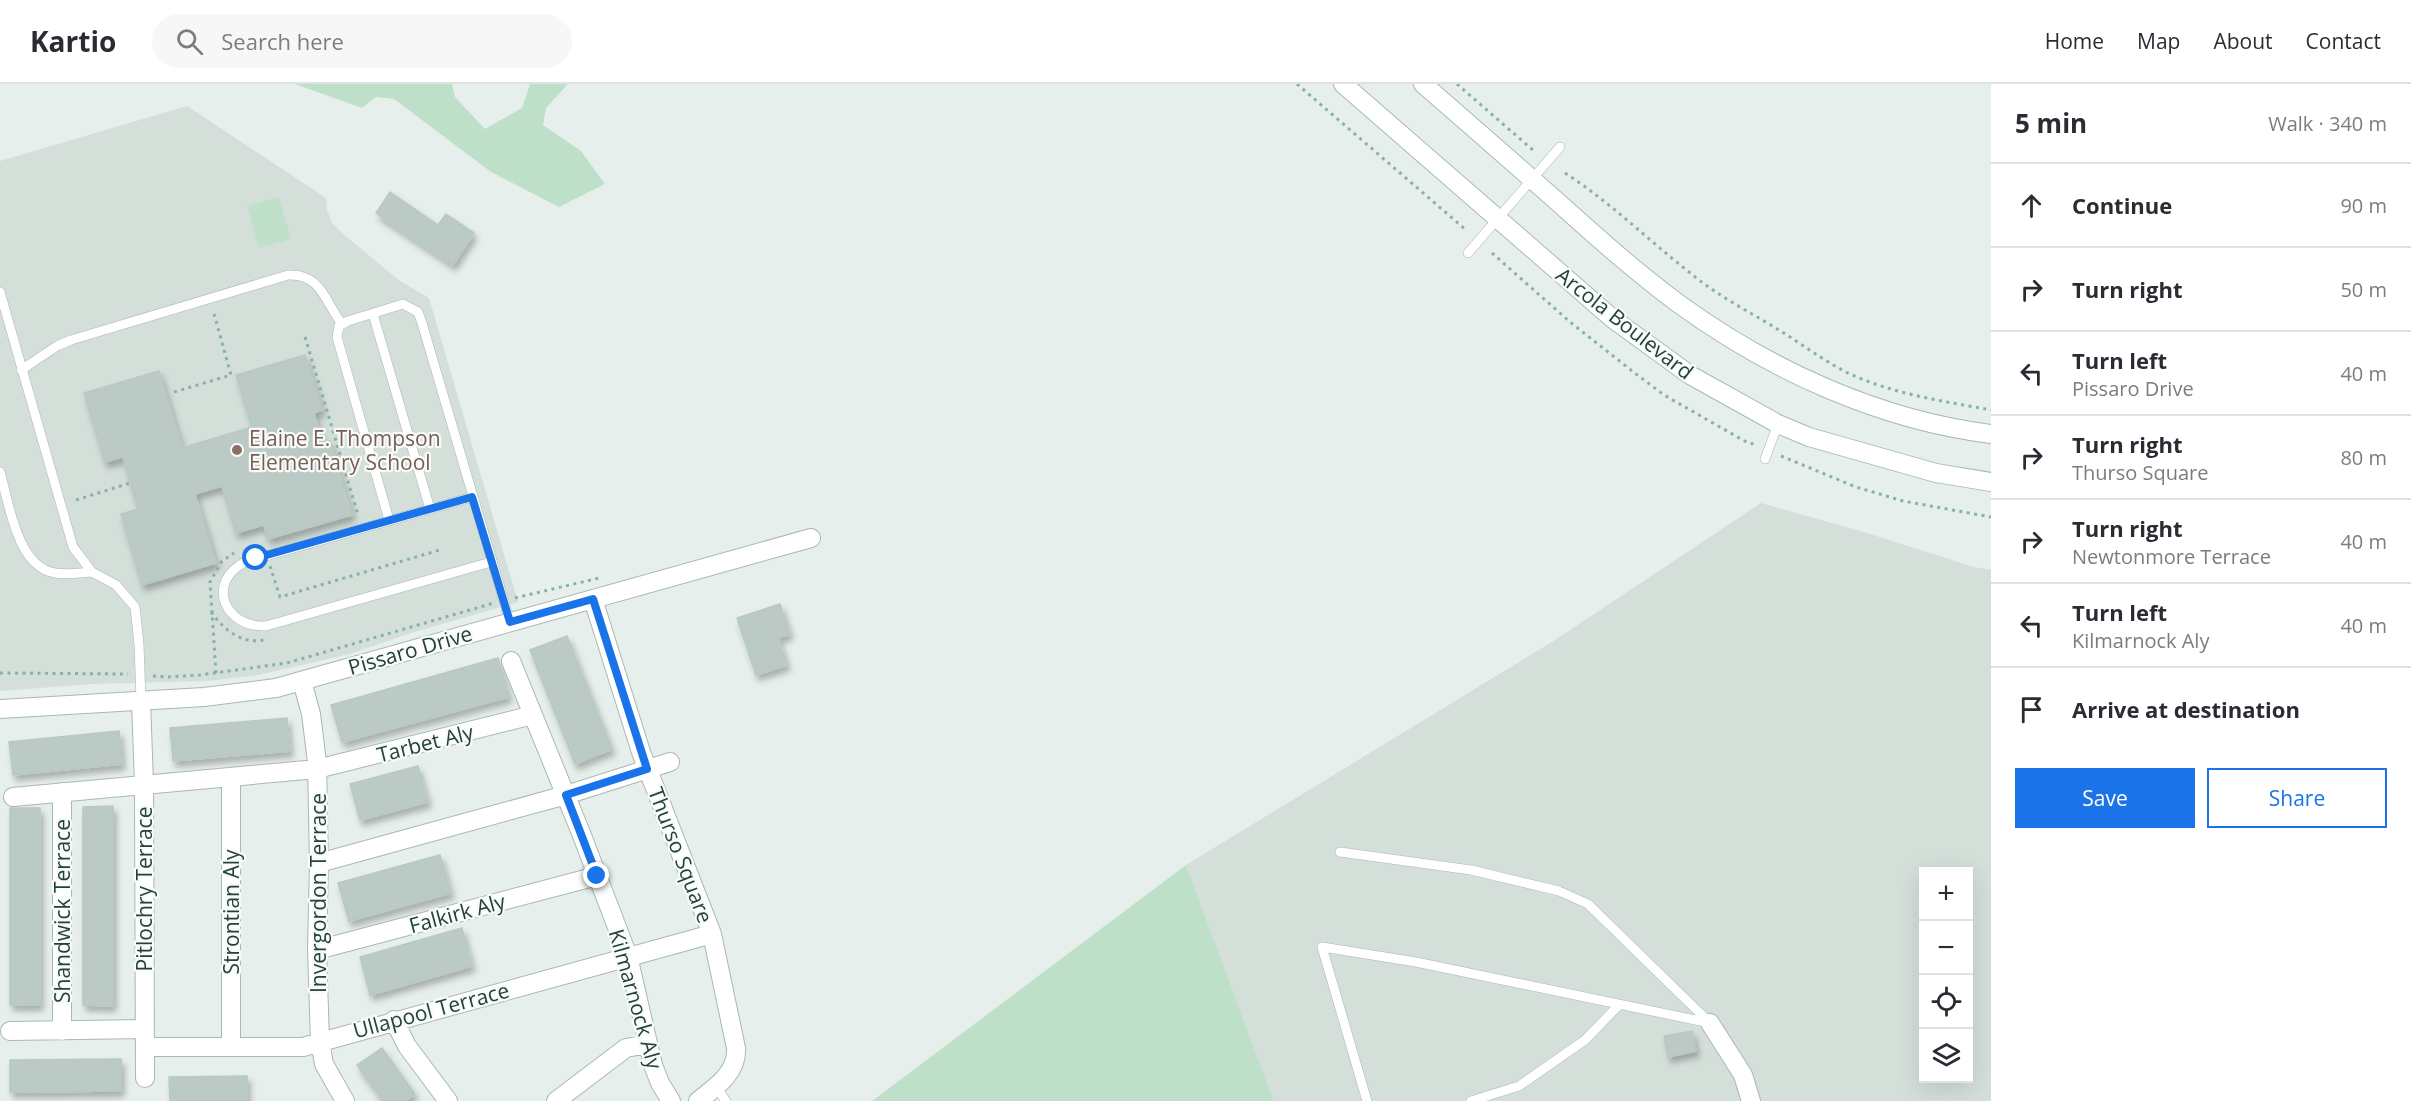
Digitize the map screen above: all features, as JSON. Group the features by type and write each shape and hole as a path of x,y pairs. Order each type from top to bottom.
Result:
{"street":[{"name":"Arcola Boulevard","path":"1343,84 1613,319 1690,375 1778,424 1809,437 1936,473 1991,482"},
{"path":"1424,84 1636,271 1681,305 1739,343 1819,385 1856,401 1925,421 1991,434"},
{"name":"Pissaro Drive","path":"0,709 204,697 249,692 302,681 812,538"},
{"name":"Thurso Square","path":"593,599 647,769 712,934 737,1058 721,1094 698,1101"},
{"name":"Kilmarnock Aly","path":"511,661 628,956 648,1044 660,1083 671,1101"},
{"name":"Invergordon Terrace","path":"302,681 310,714 317,769 319,863 317,950 320,1041 324,1064 345,1101"},
{"name":"Pitlochry Terrace","path":"141,699 144,784 145,1078"},
{"name":"Tarbet Aly","path":"13,797 317,769 533,715"},
{"path":"319,863 566,795 670,762"},
{"name":"Strontian Aly","path":"231,777 231,1047"},
{"name":"Shandwick Terrace","path":"62,792 62,1030"},
{"name":"Falkirk Aly","path":"317,950 597,876"},
{"name":"Ullapool Terrace","path":"10,1031 62,1030 231,1047 303,1047 712,934"},
{"path":"394,1020 407,1046 448,1101"},
{"path":"1710,1023 1743,1074 1751,1101"},
{"path":"556,1101 626,1048 648,1044"}],"lane":[{"path":"1468,253 1560,147"},
{"path":"21,370 70,340 288,275 300,274 317,284 342,324"},
{"path":"0,292 73,547 92,572 116,585 135,607 140,645 141,699"},
{"path":"388,520 337,337 339,326 342,324 403,304 418,312 510,622"},
{"path":"373,314 430,509"},
{"path":"1765,459 1778,424"},
{"path":"0,472 19,538 32,560 42,569 53,573 92,572"},
{"path":"472,497 267,555 236,567 224,581 224,601 239,622 253,627 266,626 491,562"},
{"path":"1340,852 1471,870 1558,891 1588,904 1710,1023"},
{"path":"1367,1101 1322,947 1416,962 1618,1006 1710,1023"},
{"path":"1471,1101 1519,1086 1585,1040 1618,1006"}],"path":[{"path":"1297,84 1466,230"},
{"path":"1457,84 1534,151"},
{"path":"1565,173 1727,300 1830,363 1849,373 1907,393 1991,410"},
{"path":"1492,253 1570,322 1655,388 1748,443 1755,444"},
{"path":"174,392 231,375 210,300"},
{"path":"305,337 360,515 349,518"},
{"path":"1781,456 1856,487 1903,501 1991,517"},
{"path":"76,500 133,482"},
{"path":"267,555 280,597 444,549"},
{"path":"216,673 210,582 222,561 242,551"},
{"path":"0,674 115,673 168,677 216,673 312,657 503,600 609,576"}],"shaded area":[{"name":"Elaine E. Thompson Elementary School","path":"187,106 326,198 327,210 332,223 342,233 400,281 429,298 518,602 408,634 350,654 258,675 207,681 93,684 0,691 0,161"},
{"path":"1761,503 1974,567 1991,570 1991,1101 1274,1101 1186,865 1552,642"}],"green space":[{"path":"295,84 452,84 455,97 485,129 522,108 530,84 568,84 546,108 543,125 581,151 605,184 559,207 491,172 394,99 376,97 362,108"},
{"path":"279,197 291,239 259,248 247,206"},
{"path":"1186,865 1274,1101 872,1101"}],"building":[{"path":"390,192 438,225 446,214 474,233 453,265 376,213"},
{"name":"Elaine E. Thompson Elementary School","path":"305,355 322,410 314,413 323,443 330,441 352,515 268,539 264,525 236,533 222,486 195,494 216,563 142,585 121,514 138,509 123,457 105,462 84,393 159,371 182,448 252,427 236,375"},
{"path":"780,604 790,634 778,638 787,665 756,675 737,618"},
{"path":"567,636 612,749 575,764 530,650"},
{"path":"498,658 509,697 342,742 331,705"},
{"path":"287,718 290,751 173,761 170,728"},
{"path":"119,731 122,764 13,775 9,742"},
{"path":"418,766 428,802 360,820 350,784"},
{"path":"113,806 113,1006 83,1005 83,807"},
{"path":"10,808 40,808 40,1005 10,1005"},
{"path":"440,855 451,893 349,921 338,883"},
{"path":"462,928 472,966 370,995 360,957"},
{"path":"1692,1031 1696,1051 1668,1057 1664,1036"},
{"path":"382,1048 415,1094 405,1101 383,1101 357,1065"},
{"path":"121,1059 121,1091 10,1092 10,1060"},
{"path":"247,1076 247,1101 170,1101 169,1077"}],"place":[{"name":"Elaine E. Thompson Elementary School","path":"237,450"}],"route":[{"path":"256,558 472,497 510,622 593,599 647,769 566,795 597,876"}]}
